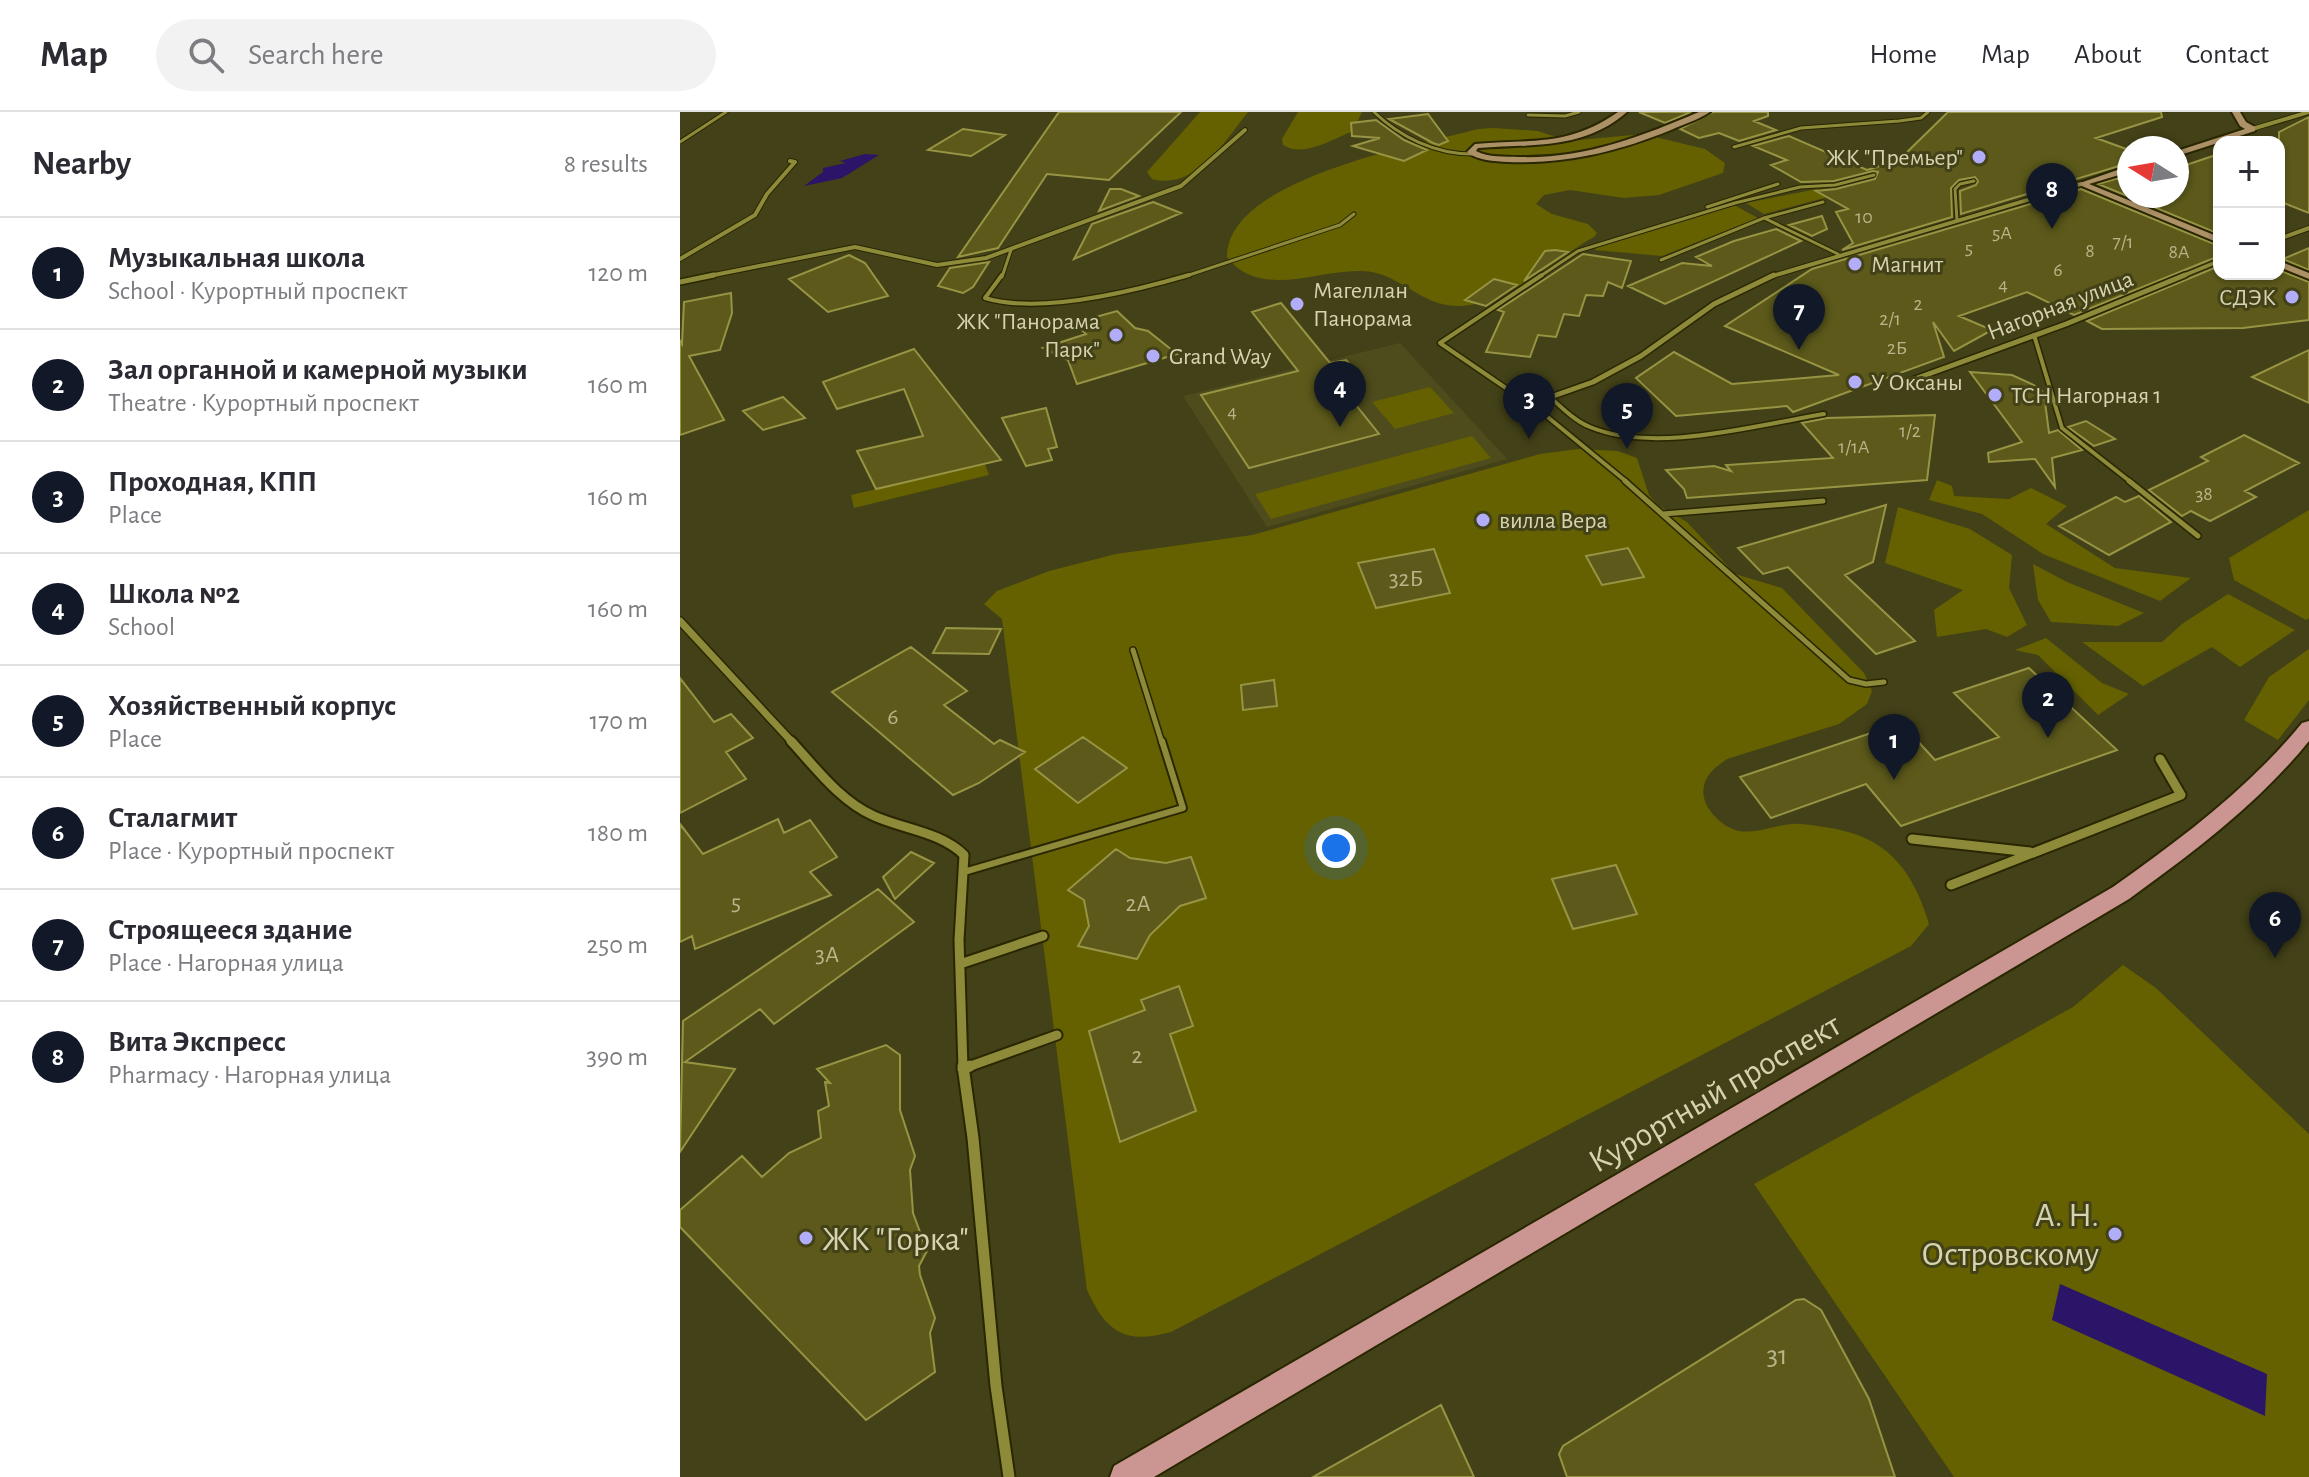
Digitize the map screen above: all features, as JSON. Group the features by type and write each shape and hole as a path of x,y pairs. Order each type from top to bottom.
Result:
{"main road":[{"name":"Курортный проспект","path":"1125,1477 2121,893 2204,834 2284,758 2309,728"}],"street":[{"path":"1623,112 1604,127 1573,139 1534,145 1475,146 1472,154 1527,160 1586,156 1616,150 1706,112"},
{"path":"2236,112 2243,124 2252,129"},
{"path":"2189,150 2309,112"},
{"path":"680,282 855,247 937,265 986,258 1181,186 1245,130"},
{"path":"680,259 755,215 767,194 795,162 790,161"},
{"path":"1528,405 1593,382 1641,356 1714,304 1745,288 1838,254 2117,173"},
{"path":"2081,184 2213,238"},
{"path":"2285,237 2309,228"},
{"name":"Нагорная улица","path":"1912,380 2213,263"},
{"path":"2285,266 2309,276"},
{"path":"680,621 836,789 871,815 953,844 964,855 960,964 963,1069 1009,1477"},
{"path":"1951,885 2181,795 2160,759"},
{"path":"1912,839 2034,852"},
{"path":"960,964 1043,936"},
{"path":"963,1069 1057,1035"}],"lane":[{"path":"680,142 726,112"},
{"path":"1374,112 1432,149 1472,154"},
{"path":"1528,115 1565,116 1579,112"},
{"path":"1734,147 1801,128 1899,121 1921,118 1928,112"},
{"path":"1874,175 1835,185 1800,187 1578,251 1440,343 1544,414 1663,514 1849,680 1866,684 1884,682"},
{"path":"1957,220 1955,189 1960,184 1974,181"},
{"path":"1699,214 1700,210 1778,184"},
{"path":"1661,260 1764,218 1823,202"},
{"path":"1011,250 1000,282 985,298 994,304 1035,304 1181,278 1340,225 1354,214"},
{"path":"1764,218 1838,254"},
{"path":"2034,335 2062,428 2198,536"},
{"path":"1550,397 1590,427 1619,436 1651,439 1824,414"},
{"path":"1663,514 1823,501"},
{"path":"964,872 1183,808 1133,650"}],"shaded area":[{"path":"1200,112 1248,112 1219,149 1195,171 1168,181 1152,179 1147,172"},
{"path":"1298,112 1362,112 1353,131 1318,146 1300,149 1283,145 1282,139"},
{"path":"1478,129 1538,131 1568,141 1643,134 1705,149 1725,163 1723,173 1659,195 1624,198 1570,190 1544,195 1536,204 1552,214 1588,224 1597,233 1519,286 1487,301 1470,305 1439,303 1390,278 1362,271 1273,280 1256,277 1240,270 1227,257 1235,229 1258,206 1291,186 1330,169 1373,156"},
{"path":"865,154 879,155 842,178 804,186 823,172 823,168 846,163 840,161"},
{"path":"1817,189 1828,197 1764,214 1746,203"},
{"path":"1734,205 1758,218 1662,256 1594,250 1602,244"},
{"path":"1400,343 1507,459 1267,527 1183,396"},
{"path":"1430,387 1454,413 1395,429 1372,402"},
{"path":"1472,436 1491,458 1271,519 1255,494"},
{"path":"1578,449 1618,451 1637,458 1649,495 1659,506 1687,522 1735,574 1782,588 1864,673 1872,691 1867,704 1839,724 1719,764 1704,786 1708,808 1725,825 1739,831 1801,824 1845,831 1880,846 1904,870 1929,924 1911,946 1171,1332 1141,1337 1119,1332 1102,1316 1087,1290 1002,619 984,604 997,591 1049,571 1116,554 1252,535 1540,454"},
{"path":"985,464 989,475 854,508 851,495"},
{"path":"1937,480 1952,486 1954,496 2009,499 2031,488 2067,506 2046,524 2115,568 2191,578 2160,601 2043,554 1982,514 1929,500"},
{"path":"1898,507 1970,529 2012,555 2009,588 2027,625 2007,637 1986,629 1937,637 1934,610 1963,590 1885,563"},
{"path":"2309,510 2309,618 2306,620 2234,580 2229,558"},
{"path":"2033,564 2067,582 2144,613 2118,626 2051,622 2038,600"},
{"path":"2228,594 2295,630 2240,667 2212,647 2143,686 2082,642 2162,642 2182,624"},
{"path":"2046,638 2102,683 2129,694 2098,715 2038,655 2015,650"},
{"path":"2309,649 2309,700 2278,740 2244,720 2269,677"},
{"path":"2123,965 2156,988 2309,1134 2309,1477 1954,1477 1754,1184 2073,1007"},
{"path":"2060,1284 2267,1374 2265,1416 2052,1320"}],"building":[{"path":"1059,112 1181,112 1109,180 1047,174 998,248 958,257"},
{"path":"1639,112 1691,112 1665,123"},
{"path":"1713,112 1768,112 1768,116 1754,121 1776,130 1739,141 1719,133 1699,138 1680,129"},
{"path":"1948,112 2161,112 2162,117 2096,138 2117,146 2117,167 1961,214 1960,191 1976,185 1978,181 1975,177 1959,180 1951,188 1952,217 1842,250 1853,243 1836,212 1848,209 1816,191 1875,179 1878,172 1834,181 1801,182 1771,165 1787,160 1753,146 1789,136 1867,170 1899,160"},
{"path":"1428,114 1448,141 1439,145 1433,143 1389,119"},
{"path":"2309,117 2309,213 2285,203 2285,136 2279,136 2279,132"},
{"path":"1376,120 1404,140 1427,150 1404,161 1353,146 1380,138 1352,136 1351,123"},
{"path":"963,129 1005,135 971,156 928,150"},
{"path":"2213,156 2213,232 2156,208 2189,208 2189,164"},
{"path":"2117,178 2117,192 2098,184"},
{"path":"1110,189 1121,189 1139,196 1099,211"},
{"path":"2081,189 2117,204 2117,208 2127,208 2213,244 2213,258 2074,315 2027,292 1959,316 1992,330 1954,351 1933,322 1944,357 1793,412 1787,406 1676,416 1636,378 1674,352 1732,384 1839,375 1725,326 1812,269"},
{"path":"1153,202 1181,213 1074,259 1092,224"},
{"path":"1822,216 1827,229 1812,236 1789,225"},
{"path":"1776,229 1801,241 1665,304 1628,286 1682,263 1712,266 1696,257 1734,241"},
{"path":"2309,248 2309,270 2285,260"},
{"path":"1545,251 1568,252 1524,281"},
{"path":"1583,254 1631,261 1622,288 1608,282 1603,296 1586,295 1579,316 1564,314 1556,337 1538,335 1530,357 1486,352 1504,312 1498,310"},
{"path":"849,255 865,263 888,296 828,312 789,279"},
{"path":"989,262 973,287 963,293 938,286 950,268"},
{"path":"2213,268 2213,280 2285,280 2285,272 2309,282 2309,320 2243,328 2102,329 2087,321"},
{"path":"1494,279 1517,285 1486,306 1465,300"},
{"path":"731,293 732,313 720,350 689,356 724,420 680,435 680,340 682,344 684,302"},
{"path":"1281,303 1330,363 1346,360 1363,379 1340,385 1379,434 1249,468 1201,395 1298,371 1252,312"},
{"path":"1117,311 1135,328 1148,331 1177,354 1077,384 1068,360 1043,348 1086,334 1074,323"},
{"path":"914,349 1001,460 876,489 857,451 923,436 904,389 837,409 823,382"},
{"path":"2309,350 2309,403 2252,377"},
{"path":"1970,372 2012,375 2040,388 2044,394 2049,433 2058,430 2082,450 2052,458 2055,487 2035,459 1989,462 1988,453 2022,442"},
{"path":"783,397 805,418 763,430 743,411"},
{"path":"1046,408 1057,447 1048,449 1052,460 1026,466 1002,418"},
{"path":"1935,415 1927,480 1687,498 1684,489 1666,470 1714,466 1731,471 1726,465 1833,458 1802,423 1827,418"},
{"path":"2086,421 2115,439 2094,446 2068,427"},
{"path":"2244,435 2299,463 2245,491 2256,497 2210,521 2191,511 2182,516 2149,490 2208,461 2201,457"},
{"path":"2139,496 2171,522 2109,555 2059,526 2116,497 2125,502"},
{"path":"1886,505 1873,562 1845,575 1915,641 1876,654 1788,567 1763,574 1738,548"},
{"path":"1628,548 1644,577 1602,585 1586,556"},
{"path":"1434,549 1450,593 1376,608 1358,563"},
{"path":"946,628 1001,629 989,654 933,653"},
{"path":"911,647 967,691 944,705 994,744 1000,740 1025,752 979,783 953,795 832,692"},
{"path":"2029,668 2117,750 1901,826 1866,784 1771,818 1740,777 1901,723 1935,760 1999,737 1954,693"},
{"path":"680,678 714,722 731,714 753,738 726,752 746,779 680,813"},
{"path":"1274,680 1277,706 1243,710 1241,685"},
{"path":"1083,737 1127,768 1078,803 1035,769"},
{"path":"778,819 784,833 810,820 837,857 810,872 831,895 695,949 692,936 680,942 680,824 703,854"},
{"path":"1116,849 1130,858 1166,863 1191,857 1206,898 1180,906 1150,935 1137,959 1078,946 1089,926 1084,900 1068,890"},
{"path":"911,852 934,863 895,899 883,877"},
{"path":"1616,865 1637,914 1573,929 1552,879"},
{"path":"878,889 914,922 774,1024 760,1009 685,1062 735,1069 680,1152 683,1021"},
{"path":"1179,986 1193,1026 1170,1034 1196,1111 1120,1142 1089,1031 1145,1010 1141,1000"},
{"name":"ЖК \"Горка\"","path":"886,1045 900,1055 900,1110 915,1156 910,1170 913,1213 927,1251 919,1266 935,1318 930,1333 935,1372 866,1420 680,1227 680,1210 742,1156 762,1177 789,1153 821,1138 818,1111 829,1106 825,1082 830,1083 817,1069"},
{"path":"1804,1299 1821,1310 1869,1399 1895,1477 1567,1477 1559,1454 1563,1446 1796,1300"},
{"path":"1441,1405 1474,1477 1313,1477"}],"place":[{"name":"ЖК \"Премьер\"","path":"1979,157"},
{"name":"Вита Экспресс","path":"2052,229"},
{"name":"Магнит","path":"1855,264"},
{"name":"СДЭК","path":"2292,297"},
{"name":"Магеллан Панорама","path":"1297,304"},
{"name":"ЖК \"Панорама Парк\"","path":"1116,335"},
{"name":"Строящееся здание","path":"1799,350"},
{"name":"Grand Way","path":"1153,356"},
{"name":"У Оксаны","path":"1855,382"},
{"name":"ТСН Нагорная 1","path":"1995,395"},
{"name":"Школа №2","path":"1340,427"},
{"name":"Проходная, КПП","path":"1529,439"},
{"name":"Хозяйственный корпус","path":"1627,449"},
{"name":"вилла Вера","path":"1483,520"},
{"name":"Зал органной и камерной музыки","path":"2048,738"},
{"name":"Музыкальная школа","path":"1894,780"},
{"name":"Сталагмит","path":"2275,958"},
{"name":"А. Н. Островскому","path":"2115,1234"},
{"name":"ЖК \"Горка\"","path":"806,1238"}]}
